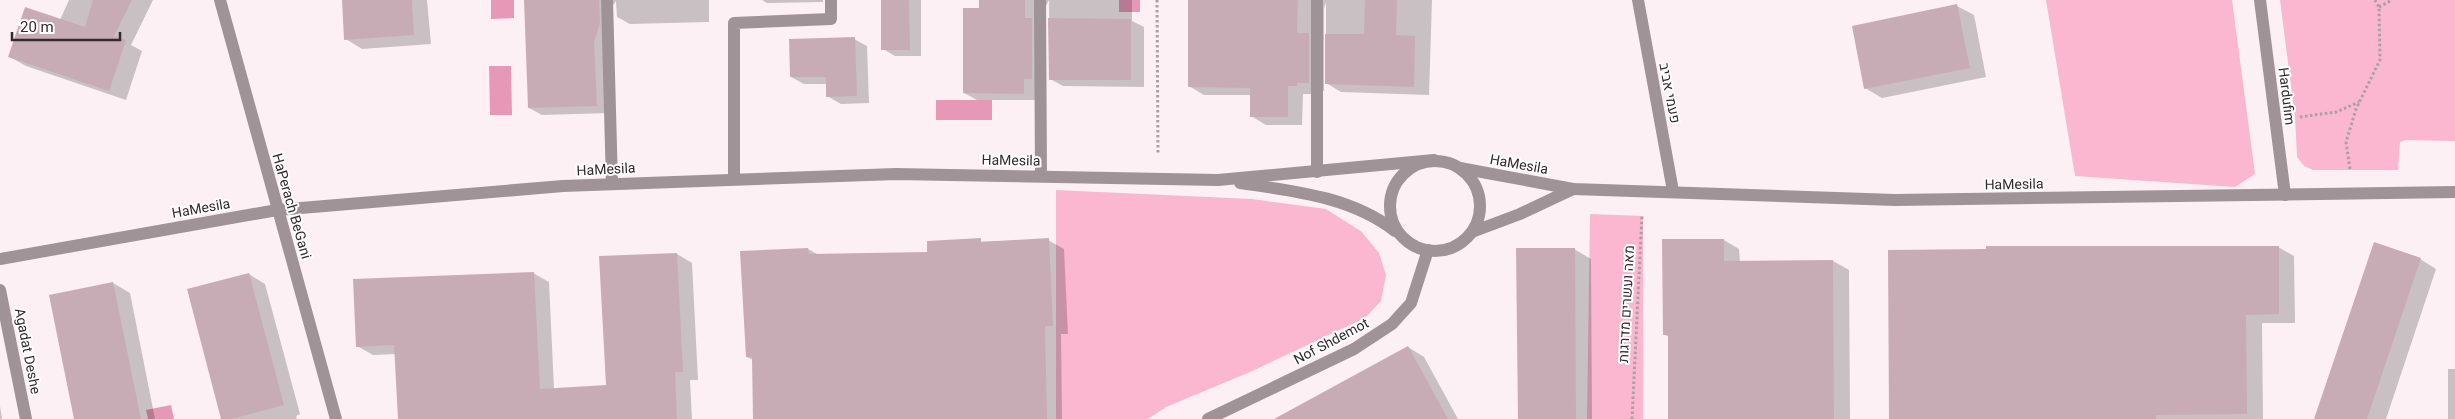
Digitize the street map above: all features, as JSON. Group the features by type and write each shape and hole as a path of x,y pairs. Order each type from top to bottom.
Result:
{"street":[{"name":"HaPerach BeGani","path":"220,0 336,419"},
{"path":"607,0 612,184"},
{"path":"734,179 734,22 831,20 831,0"},
{"path":"1040,0 1041,175"},
{"path":"1316,0 1317,172"},
{"name":"פעמי אביב","path":"1638,0 1673,191"},
{"name":"Hardufim","path":"2260,0 2285,195"},
{"name":"HaMesila","path":"0,259 277,210 612,184 896,174 1041,175 1218,180 1317,172 1396,162 1434,160"},
{"path":"1434,160 1448,162 1460,168 1471,178 1478,190 1479,219 1472,232 1462,242 1450,249 1428,250 1409,243 1398,233 1391,221 1389,207 1394,186 1407,169 1420,162 1434,160"},
{"name":"HaMesila","path":"1460,168 1573,189 1895,200 2455,192"},
{"name":"HaMesila","path":"1218,180 1286,190 1350,205 1378,218 1398,233"},
{"name":"HaMesila","path":"1472,232 1520,214 1573,189"},
{"name":"Nof Shdemot","path":"1208,419 1354,349 1392,324 1411,303 1428,250"},
{"name":"Agadat Deshe","path":"0,290 26,419"}],"path":[{"path":"1157,0 1159,179"},
{"path":"2350,170 2346,142 2360,102 2380,60 2379,7 2375,0"},
{"path":"2379,7 2392,0"},
{"path":"2295,117 2336,112 2360,102"},
{"name":"מאה ועשרים מדרגות","path":"1632,419 1643,190"}],"shaded area":[{"path":"491,0 514,0 514,18 491,19"},
{"path":"1119,0 1140,0 1140,12 1119,12"},
{"path":"2046,0 2232,0 2255,174 2235,187 2075,176"},
{"path":"2280,0 2455,0 2455,141 2406,140 2400,142 2398,170 2313,170 2304,166 2297,157 2295,117"},
{"path":"489,66 511,66 512,115 490,115"},
{"path":"936,100 992,100 992,120 936,120"},
{"path":"1056,190 1252,199 1326,209 1362,232 1379,253 1386,275 1381,301 1365,318 1250,372 1166,407 1148,419 1056,419"},
{"path":"1590,214 1643,216 1643,419 1587,419"},
{"path":"171,405 174,419 148,419 146,410"}],"building":[{"path":"93,0 132,0 114,36 126,40 109,91 8,57 25,7 85,27"},
{"path":"342,0 412,0 414,35 344,40"},
{"path":"524,0 599,0 600,23 594,42 597,106 528,108"},
{"path":"881,0 909,0 910,50 881,50"},
{"path":"979,0 1025,0 1025,18 1032,18 1032,79 1024,79 1024,94 963,93 963,8 979,8"},
{"path":"1188,0 1298,0 1297,33 1309,33 1309,83 1297,83 1297,86 1288,86 1288,117 1250,117 1250,88 1188,87"},
{"path":"1365,0 1397,0 1396,35 1415,36 1414,87 1325,84 1325,34 1364,34"},
{"path":"1957,4 1970,68 1864,89 1852,26"},
{"path":"1048,18 1131,19 1131,80 1049,80"},
{"path":"855,37 857,96 826,97 826,77 790,77 789,39"},
{"path":"981,238 981,242 1049,238 1053,326 1045,326 1047,419 753,419 752,357 746,357 740,251 808,248 809,254 927,252 927,241"},
{"path":"1662,239 1724,239 1724,261 1833,260 1834,419 1668,419 1668,335 1663,335"},
{"path":"2374,242 2421,258 2367,419 2314,419"},
{"path":"1986,246 2279,246 2279,314 2246,315 2247,414 2156,415 2156,419 1889,419 1888,250 1986,249"},
{"path":"1516,248 1575,248 1576,419 1518,419"},
{"path":"677,253 683,372 675,372 677,419 398,419 394,345 356,347 353,279 534,272 540,389 606,385 599,256"},
{"path":"249,273 284,405 232,419 221,419 187,289"},
{"path":"113,282 141,419 74,419 49,295"},
{"path":"1408,346 1448,419 1274,419"}]}
